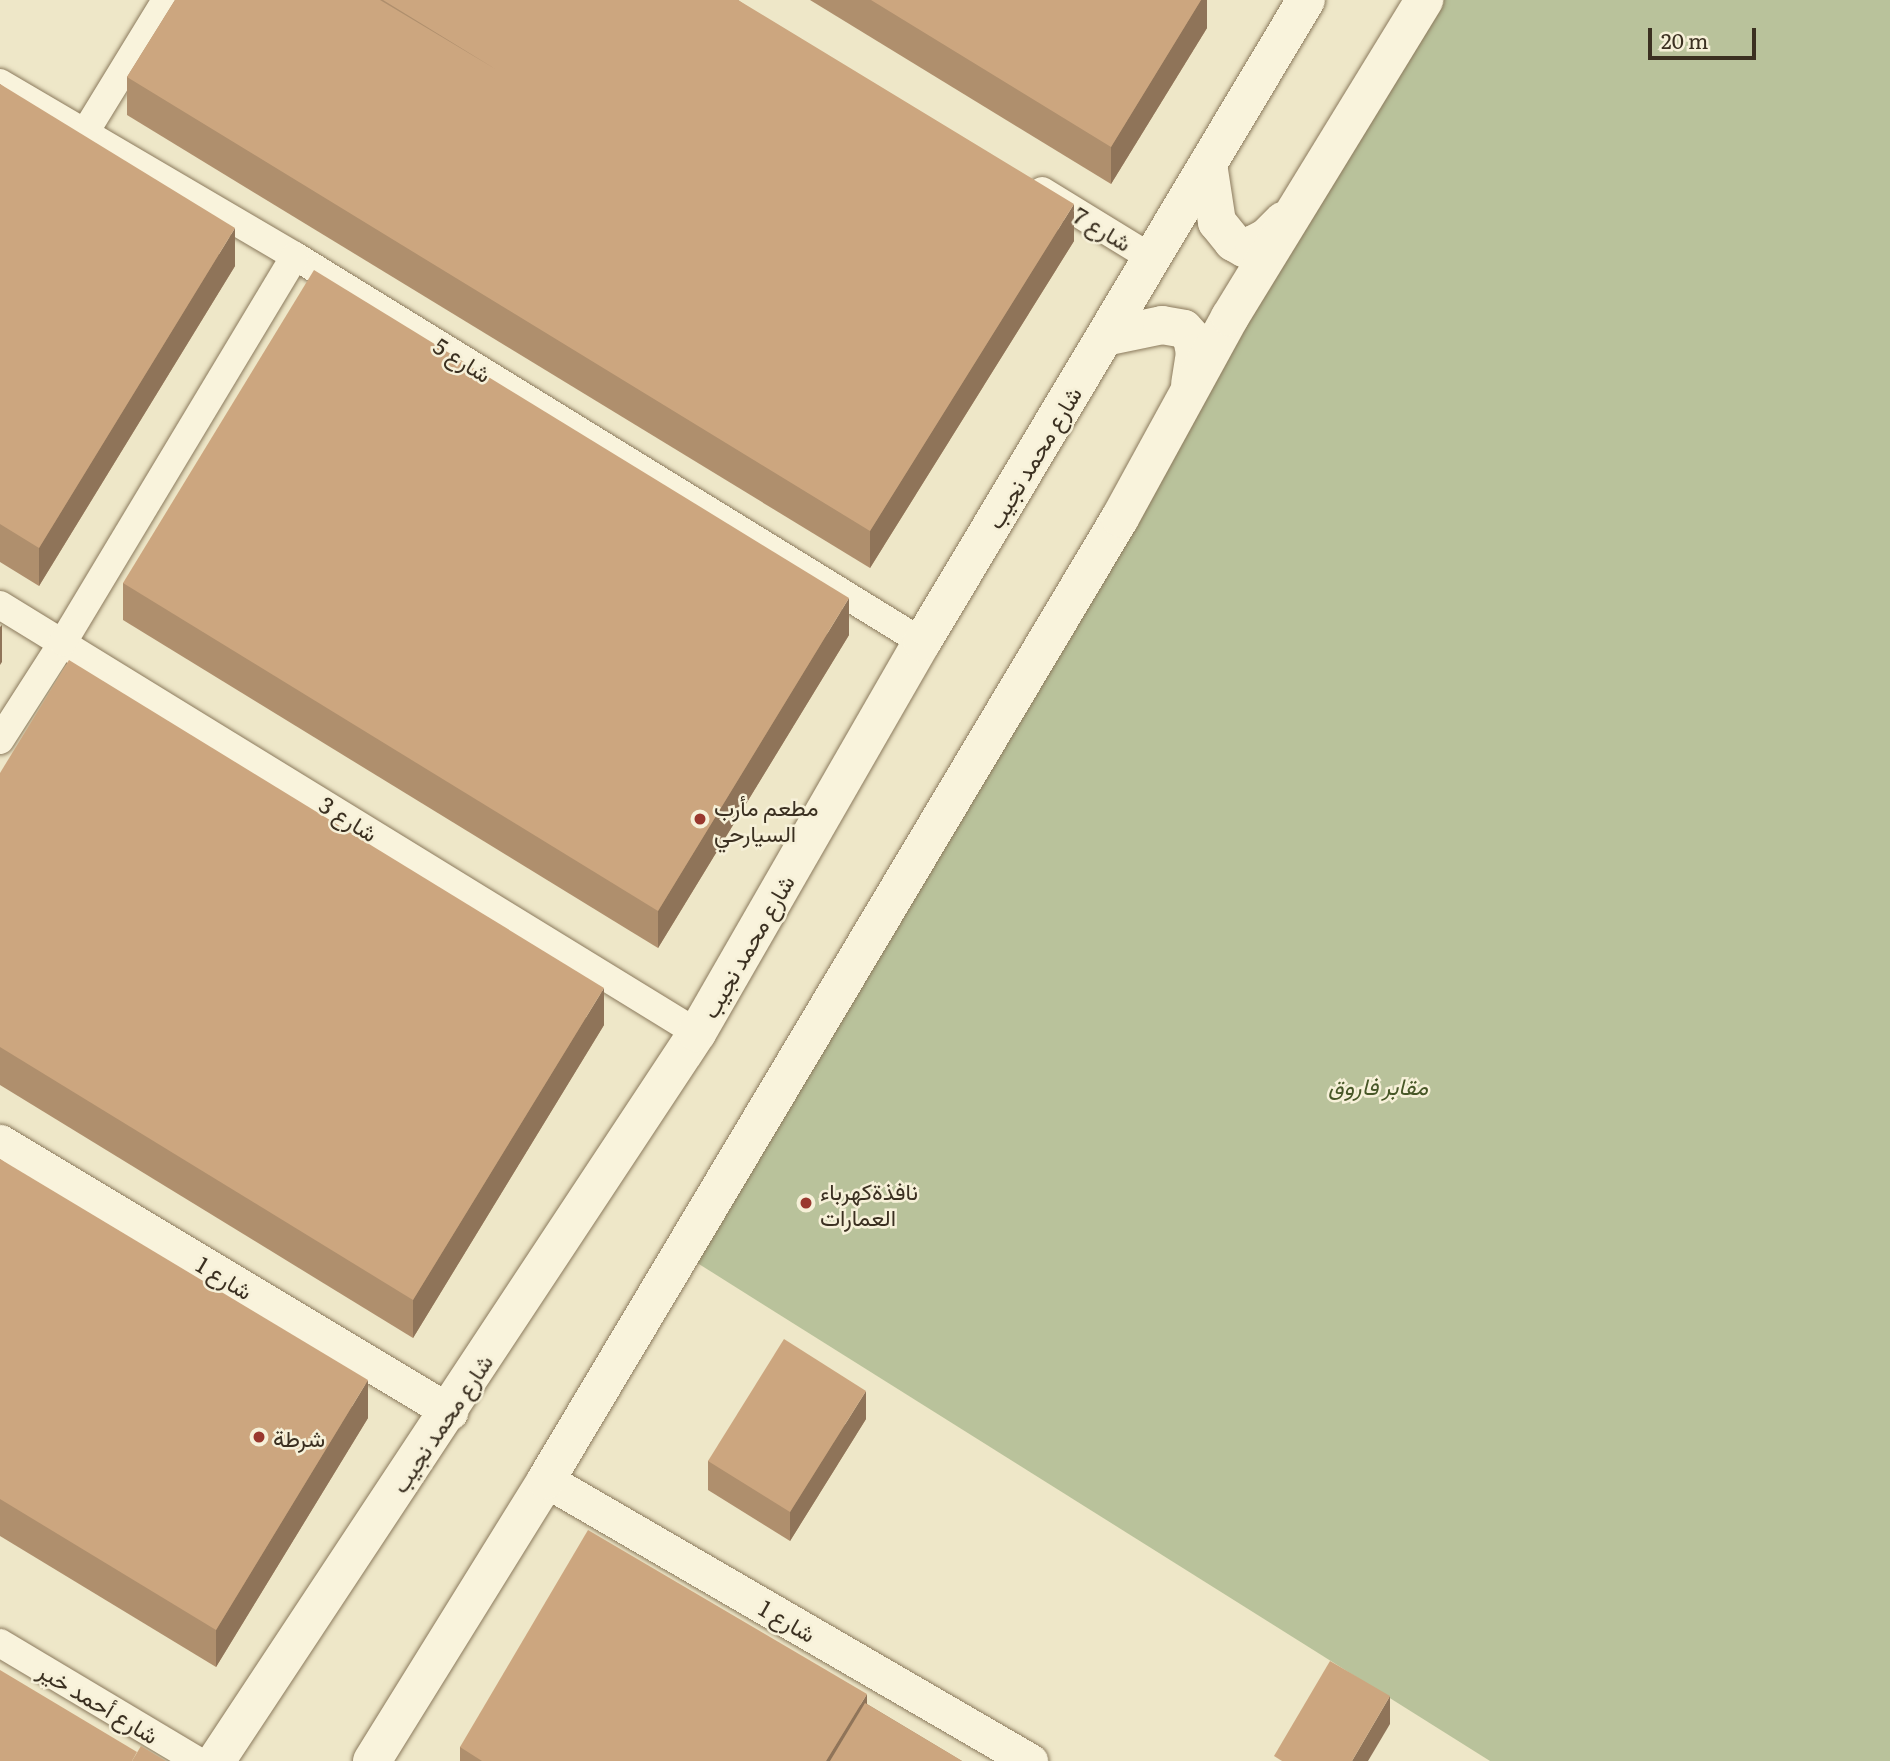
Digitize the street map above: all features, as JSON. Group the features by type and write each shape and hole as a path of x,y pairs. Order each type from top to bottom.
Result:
{"main road":[{"name":"شارع محمد نجيب","path":"216,1761 450,1412 697,1032 922,642 1306,0"},
{"path":"372,1761 546,1480 1121,517 1189,390 1300,201 1424,0"},
{"path":"1208,164 1217,222 1224,234 1244,247 1267,237 1300,201"},
{"path":"1105,337 1162,325 1184,330 1192,338 1195,353 1189,390"}],"street":[{"path":"84,134 166,0"},
{"name":"شارع 5","path":"0,83 295,256 922,642"},
{"name":"شارع 7","path":"1024,180 1153,259"},
{"path":"0,740 63,642 295,256"},
{"name":"شارع 3","path":"0,605 697,1032"},
{"name":"شارع 1","path":"0,1142 450,1412"},
{"name":"شارع 1","path":"546,1480 1030,1761"},
{"name":"شارع أحمد خير","path":"0,1643 198,1761"}],"green space":[{"name":"مقابر فاروق","path":"1425,0 1890,0 1890,1761 1490,1761 683,1254"}],"building":[{"path":"175,0 380,0 497,70 383,0 738,0 1074,204 870,531 127,77"},
{"path":"871,0 1201,0 1111,147"},
{"path":"0,84 235,228 39,548 0,524"},
{"path":"314,270 849,598 658,911 123,583"},
{"path":"69,660 604,988 413,1300 0,1047 0,773"},
{"path":"0,1159 368,1380 216,1630 0,1499"},
{"path":"784,1339 866,1391 790,1512 708,1461"},
{"path":"588,1530 867,1694 826,1761 482,1761 460,1747"},
{"path":"1330,1661 1390,1696 1352,1761 1282,1761 1274,1756"},
{"path":"0,1670 137,1752 132,1761 0,1761"},
{"path":"865,1703 962,1761 830,1761"},
{"path":"141,1746 166,1761 132,1761"}],"place":[{"name":"مطعم مأرب السيارحي","path":"700,819"},
{"name":"نافذةكهرباء العمارات","path":"806,1203"},
{"name":"شرطة","path":"259,1437"}]}
